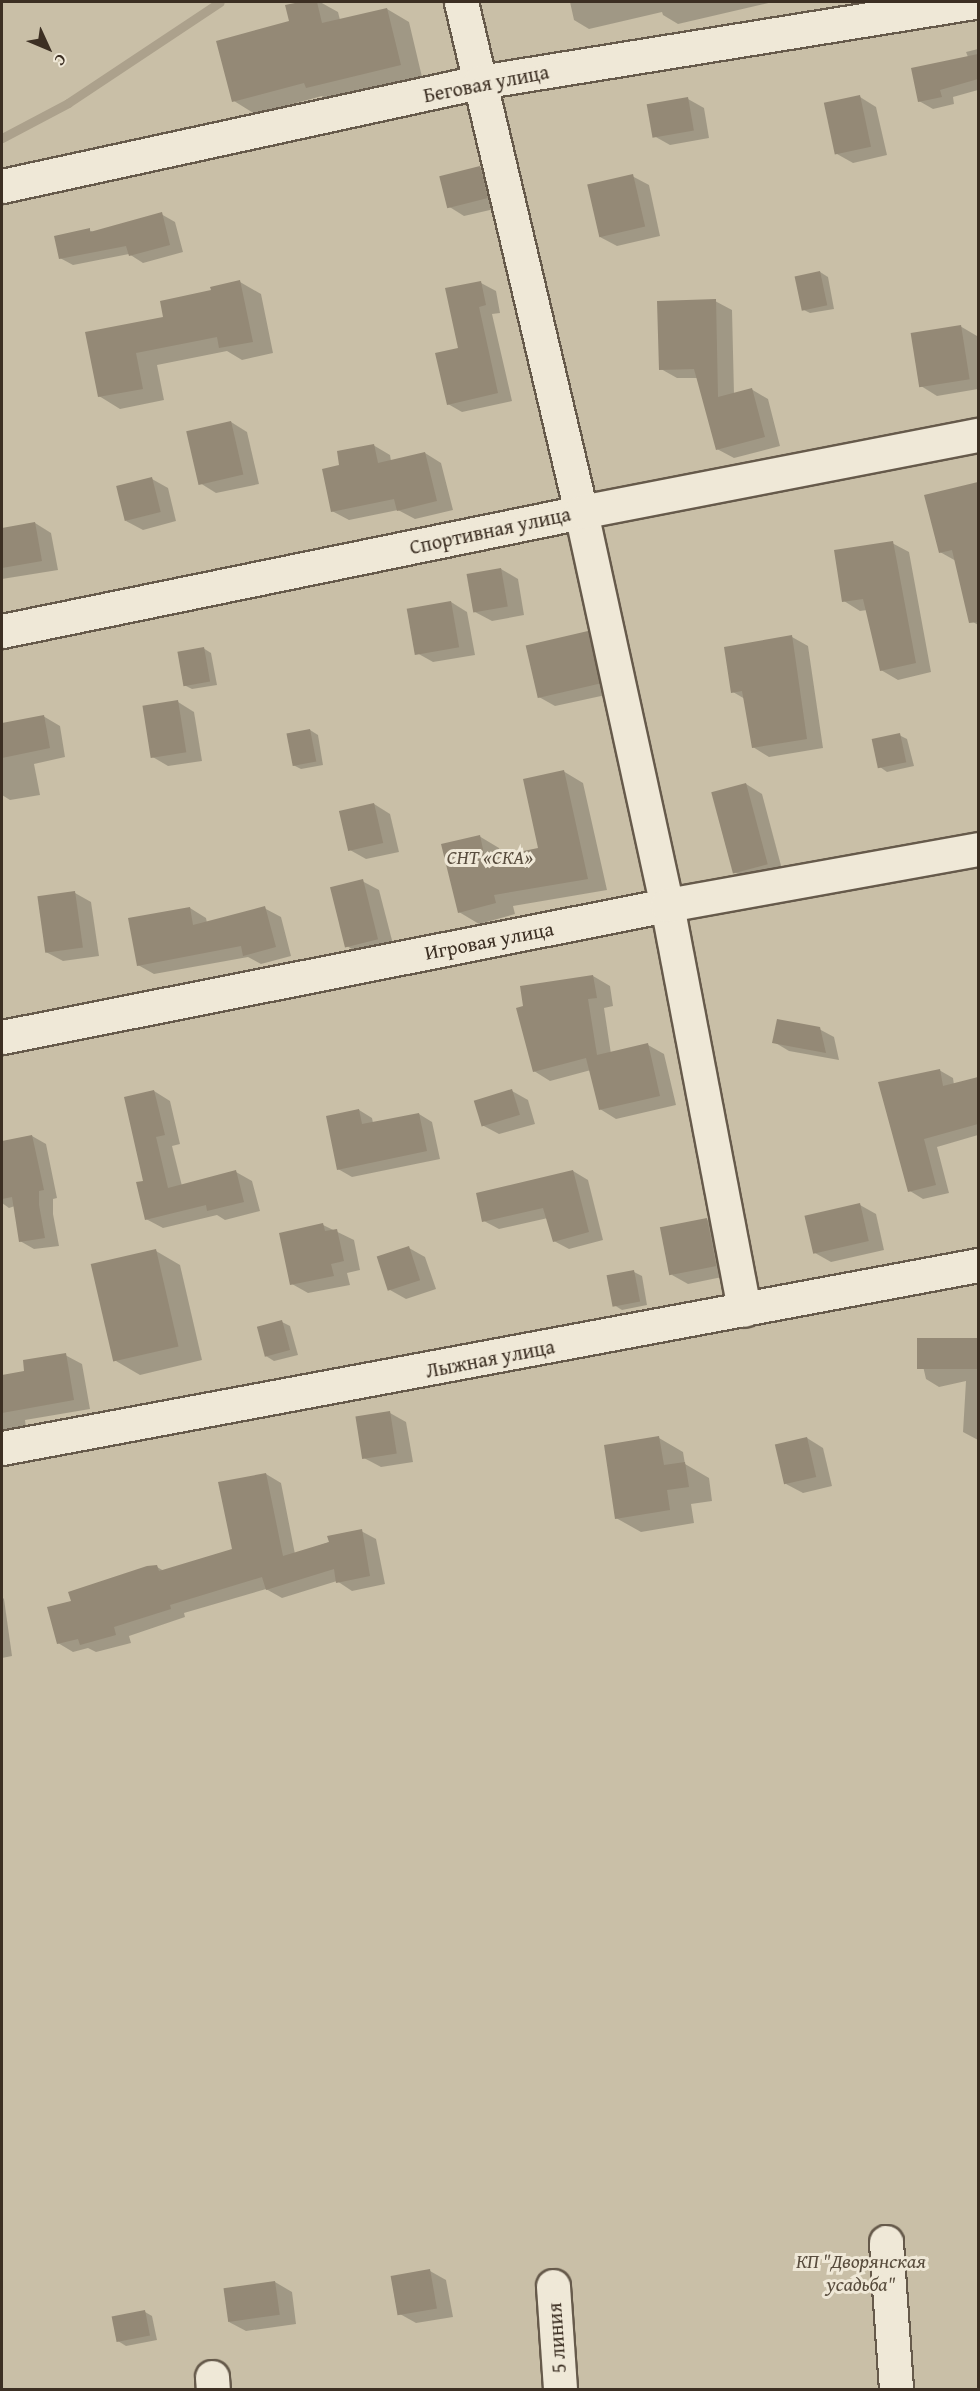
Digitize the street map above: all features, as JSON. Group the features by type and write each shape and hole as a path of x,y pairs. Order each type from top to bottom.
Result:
{"street":[{"path":"461,2 580,512 667,905 744,1310"},
{"name":"Беговая улица","path":"2,186 480,82 974,2"},
{"name":"Спортивная улица","path":"2,631 580,512 978,435"},
{"name":"Игровая улица","path":"2,1037 667,905 978,849"},
{"name":"Лыжная улица","path":"2,1448 978,1265"},
{"path":"886,2242 896,2390"},
{"name":"5 линия","path":"553,2286 560,2390"}],"green space":[{"name":"СНТ «СКА»","path":"2,2 978,2 978,2389 2,2389"}],"building":[{"path":"317,2 322,23 387,8 401,65 306,88 304,83 232,102 216,41 289,21 285,5"},
{"path":"978,54 978,79 940,90 942,97 918,102 911,68"},
{"path":"860,95 871,147 835,155 824,103"},
{"path":"688,97 694,130 653,138 647,104"},
{"path":"480,166 488,198 447,208 439,176"},
{"path":"633,174 645,227 599,237 587,185"},
{"path":"162,212 170,245 129,256 126,246 59,259 54,236 90,228 90,232"},
{"path":"820,271 827,305 802,311 795,276"},
{"path":"240,280 253,342 219,348 217,337 136,353 143,389 98,397 85,332 163,317 160,301 211,290 210,287"},
{"path":"481,281 486,305 479,307 498,393 447,405 435,353 458,348 445,288"},
{"path":"716,299 718,397 752,388 765,437 716,450 694,369 659,370 657,301"},
{"path":"961,325 970,379 919,387 911,333"},
{"path":"231,421 243,475 199,485 186,431"},
{"path":"374,444 378,463 425,452 437,501 397,511 394,499 331,512 322,469 339,465 337,451"},
{"path":"152,477 161,512 125,521 116,486"},
{"path":"978,482 978,622 969,623 952,550 939,553 924,495"},
{"path":"35,522 42,561 2,568 2,528"},
{"path":"893,541 916,663 880,671 863,599 842,602 834,550"},
{"path":"501,568 508,606 473,612 467,574"},
{"path":"451,601 459,647 415,655 407,609"},
{"path":"588,631 600,684 538,698 526,645"},
{"path":"792,635 807,739 752,748 742,691 731,693 724,647"},
{"path":"204,647 210,681 183,686 177,652"},
{"path":"178,700 186,752 151,758 142,706"},
{"path":"44,715 50,748 2,758 2,723"},
{"path":"310,729 316,761 293,766 286,734"},
{"path":"900,733 906,762 878,768 872,739"},
{"path":"564,770 588,879 494,895 496,903 458,913 441,844 480,835 485,859 538,848 523,779"},
{"path":"746,783 768,864 733,873 711,792"},
{"path":"374,803 383,843 348,851 339,811"},
{"path":"363,879 378,939 345,947 330,887"},
{"path":"75,891 83,947 45,953 37,896"},
{"path":"265,906 276,947 243,956 241,946 137,966 128,918 190,907 193,925"},
{"path":"593,975 597,998 588,999 597,1055 648,1043 660,1096 599,1110 586,1058 533,1072 516,1008 523,1006 520,986"},
{"path":"777,1019 820,1027 826,1053 772,1043"},
{"path":"940,1069 943,1086 978,1077 978,1124 924,1139 936,1185 908,1192 878,1082"},
{"path":"512,1089 520,1115 482,1127 474,1101"},
{"path":"154,1090 165,1135 156,1137 168,1188 236,1170 244,1202 207,1211 206,1205 145,1220 136,1182 143,1181 124,1097"},
{"path":"359,1109 362,1124 419,1113 427,1151 337,1170 326,1116"},
{"path":"32,1135 44,1190 39,1191 39,1205 45,1238 19,1242 12,1197 2,1199 2,1141"},
{"path":"573,1170 589,1232 553,1242 543,1208 482,1222 476,1193"},
{"path":"860,1203 869,1241 813,1254 804,1216"},
{"path":"707,1218 716,1266 669,1275 660,1227"},
{"path":"323,1223 325,1231 337,1229 344,1261 331,1264 334,1276 290,1285 279,1233"},
{"path":"409,1246 420,1280 388,1291 377,1257"},
{"path":"156,1249 178,1346 113,1362 91,1264"},
{"path":"634,1270 640,1301 613,1307 607,1275"},
{"path":"282,1320 290,1350 265,1357 257,1327"},
{"path":"917,1338 978,1338 978,1369 917,1369"},
{"path":"66,1353 74,1400 2,1413 2,1375 24,1371 23,1360"},
{"path":"390,1411 397,1453 362,1459 355,1416"},
{"path":"659,1436 664,1465 685,1462 689,1487 667,1490 670,1510 615,1519 604,1445"},
{"path":"807,1437 816,1477 784,1484 775,1444"},
{"path":"266,1473 283,1556 329,1542 327,1536 362,1529 370,1576 336,1583 334,1569 266,1590 262,1577 170,1605 171,1609 114,1627 116,1635 80,1645 78,1639 57,1644 47,1607 71,1601 68,1592 147,1566 157,1565 159,1571 232,1549 218,1482"},
{"path":"430,2269 437,2308 398,2315 391,2276"},
{"path":"275,2281 280,2315 228,2322 224,2288"},
{"path":"145,2310 150,2336 117,2342 112,2316"}],"waterway":[{"path":"2,138 68,103 220,2"}],"park label":[{"name":"КП \"Дворянская усадьба\"","path":"861,2272"}]}
